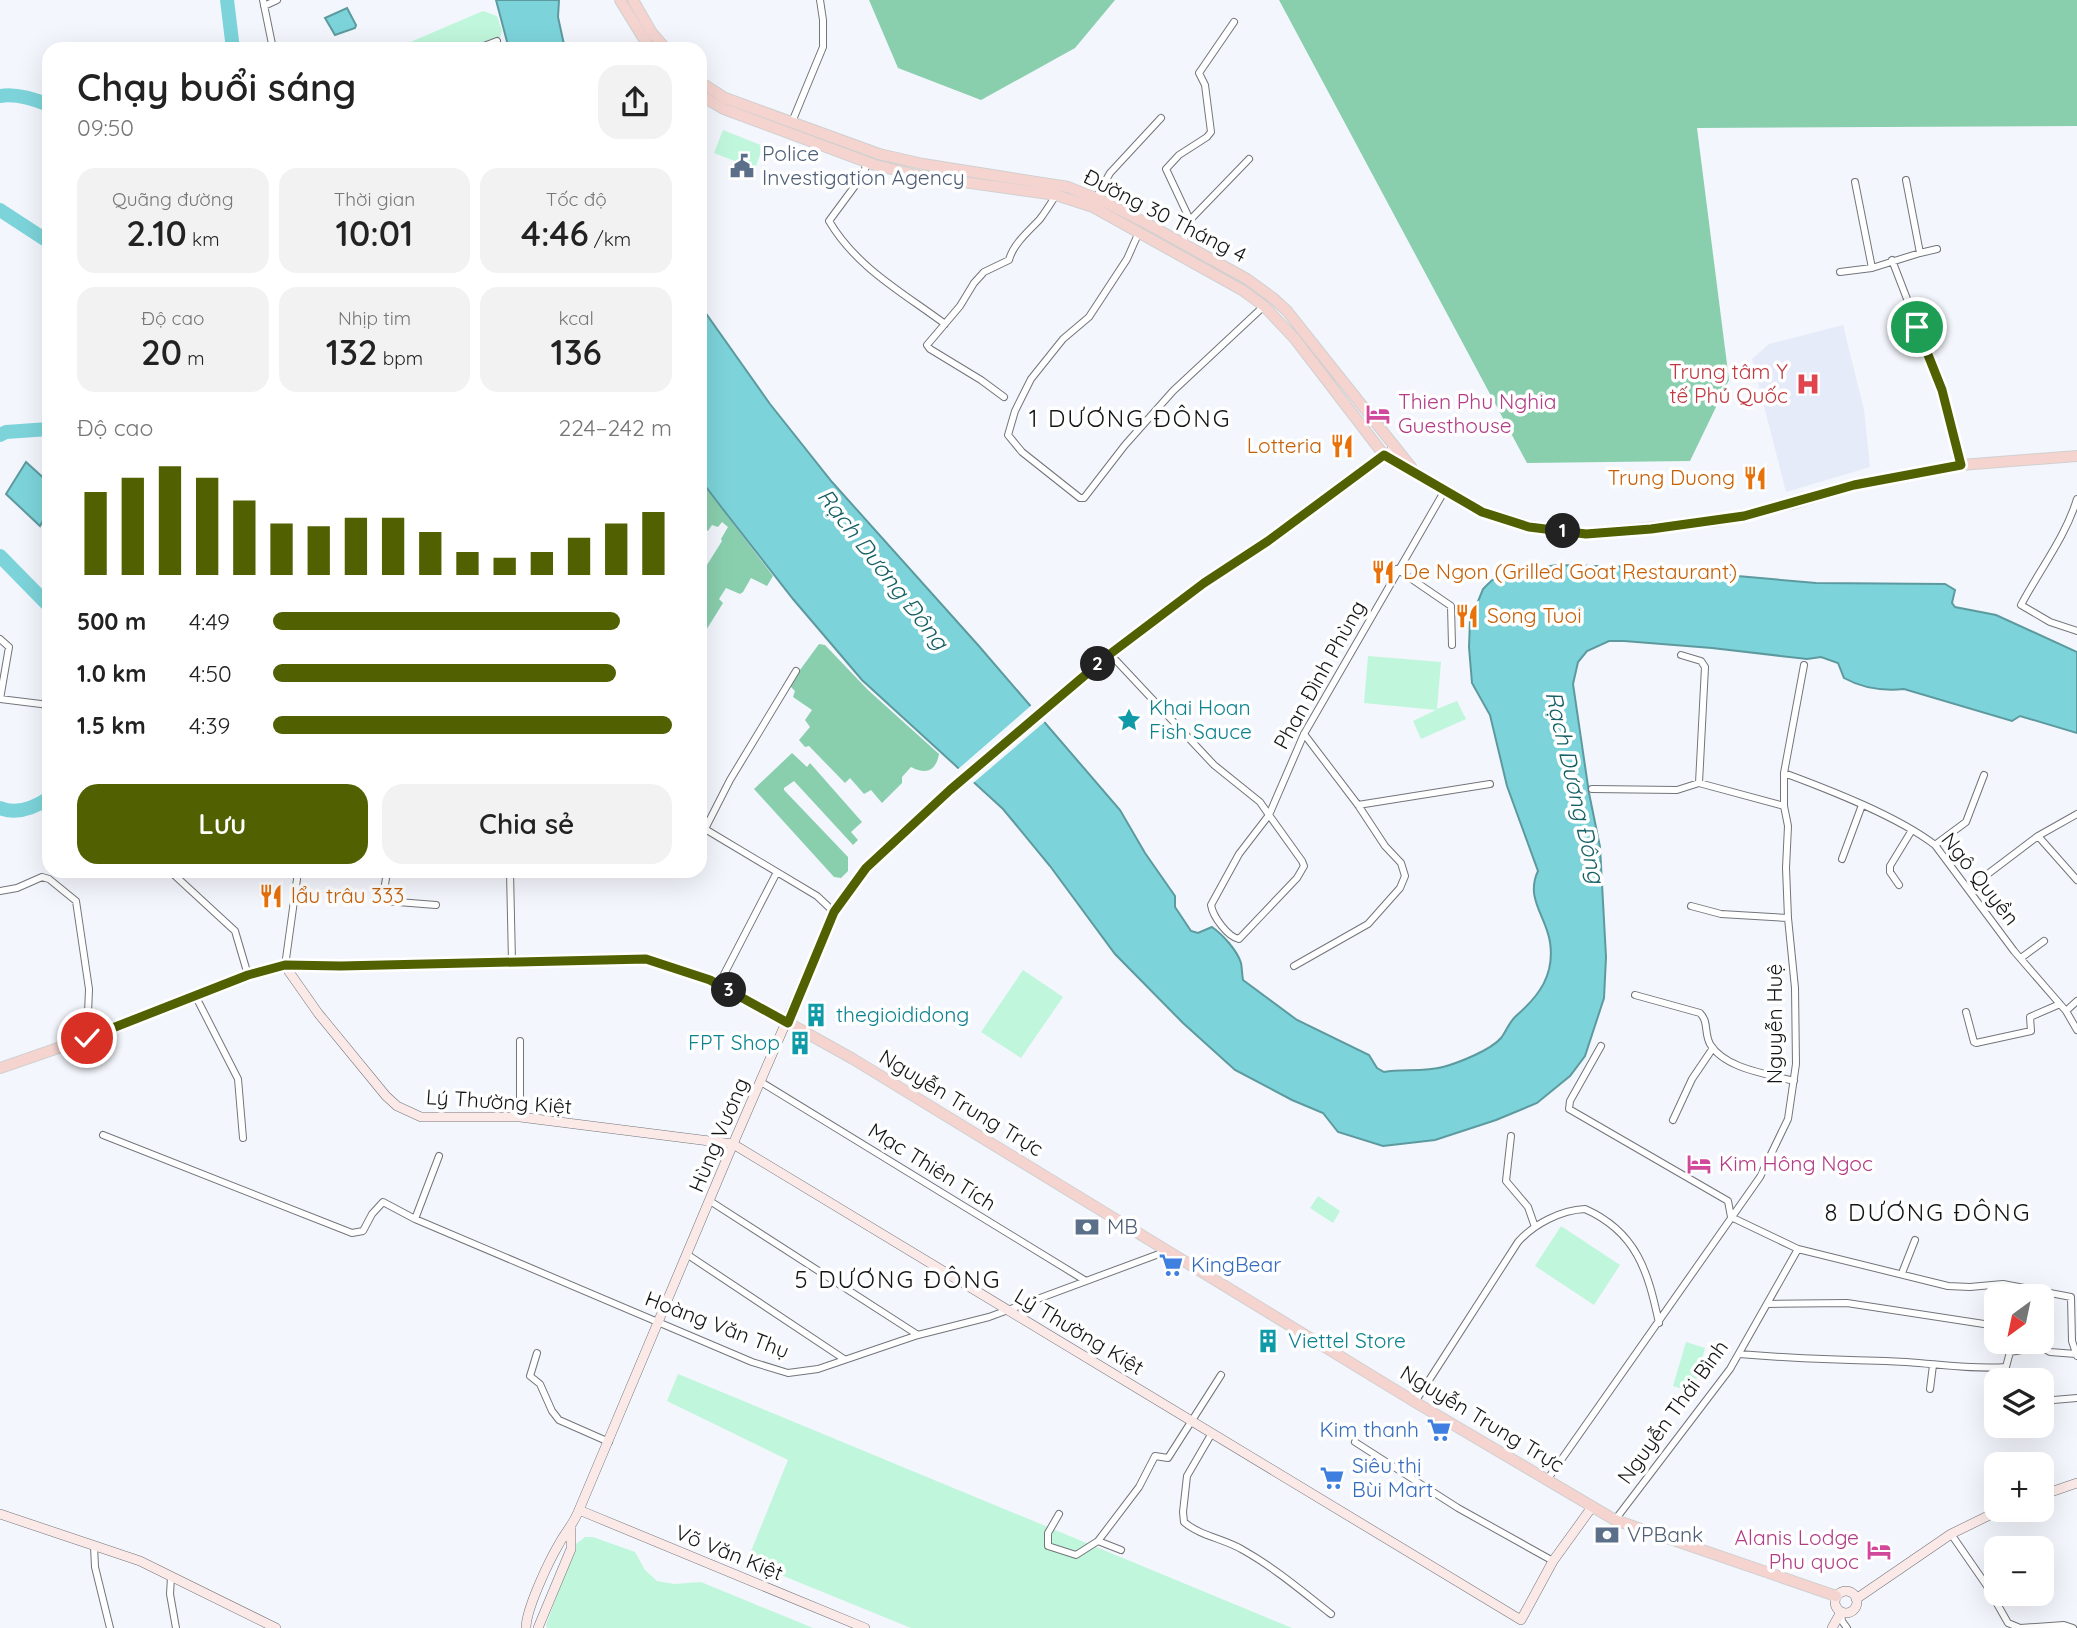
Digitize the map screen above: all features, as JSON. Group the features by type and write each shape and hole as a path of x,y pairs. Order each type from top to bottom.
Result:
{"main road":[{"path":"625,1 646,42"},
{"path":"625,1 660,42"},
{"name":"Đường 30 Tháng 4","path":"707,88 723,103 792,122 871,151 1096,198 1264,306 1330,375 1415,471"},
{"name":"Đường 30 Tháng 4","path":"707,97 867,163 921,176 1057,190 1182,243 1247,279 1287,311 1384,455 1482,512 1529,527 1586,534 1731,519 1854,485 1961,465 2077,456"},
{"path":"867,163 871,151"},
{"path":"1264,306 1273,298"},
{"name":"Nguyễn Trung Trực","path":"0,1068 87,1038 248,975 285,965 646,959 719,984 853,1059 1415,1402 1615,1520 1836,1596"}],"street":[{"path":"271,42 263,3 277,0"},
{"path":"792,122 823,47 820,0"},
{"path":"1190,220 1166,169 1211,132 1205,85 1199,73 1234,22"},
{"path":"1096,198 1110,173 1161,118"},
{"path":"1182,243 1190,220 1249,159"},
{"path":"867,163 863,175 830,221 833,229 858,261 945,324"},
{"path":"1906,180 1920,253"},
{"path":"1855,182 1872,268"},
{"path":"1004,397 928,348 929,342 984,272 1009,260 1057,190"},
{"path":"1141,227 1127,259 1089,317 1063,339 1036,372 1015,411 1008,435 1022,452 1080,498 1084,498 1125,445 1173,391 1264,306"},
{"path":"1840,272 1872,268 1937,249"},
{"path":"1892,260 1942,390 1961,465"},
{"path":"1269,815 1260,802 1214,765 1110,654 1204,583 1268,541 1395,448"},
{"name":"Phan Đình Phùng","path":"1269,815 1304,866 1297,878 1237,939 1231,936 1212,912 1211,905 1239,853 1269,815 1304,734 1445,490"},
{"path":"2077,499 2071,518 2052,555 2021,605 2049,622 2077,631"},
{"path":"1397,569 1451,606 1452,645"},
{"path":"0,639 9,648 0,699 42,704"},
{"name":"Hùng Vương","path":"526,1628 529,1611 554,1554 571,1529 609,1442 733,1144 788,1023 834,912 866,868 950,790 1110,654"},
{"path":"1681,654 1701,660 1705,667 1699,783"},
{"name":"Nguyễn Huệ","path":"1547,1480 1760,1177 1788,1119 1794,1081 1795,988 1788,918 1788,826 1784,806 1784,773 1804,665"},
{"path":"707,819 796,671"},
{"path":"1294,966 1360,930 1404,882 1404,868 1304,734"},
{"name":"Ngô Quyền","path":"1784,773 1862,805 1912,830 1935,845 2021,958 2066,1011 2077,1030"},
{"path":"1935,845 1966,822 1984,775"},
{"path":"1592,789 1677,790 1699,783 1784,806"},
{"path":"1358,805 1490,785"},
{"path":"1842,859 1862,805"},
{"path":"1968,889 2038,836 2077,814"},
{"path":"1899,884 1889,866 1912,830"},
{"path":"707,831 817,896 834,912"},
{"path":"2038,836 2077,880"},
{"path":"719,984 777,872"},
{"path":"0,891 17,888 42,877"},
{"path":"46,878 76,901 89,989 87,1038"},
{"path":"178,878 235,931 248,975"},
{"path":"285,965 297,878"},
{"path":"386,878 383,897 385,901 436,905"},
{"path":"510,878 512,962"},
{"path":"1691,906 1721,914 1788,918"},
{"path":"2021,958 2044,941"},
{"name":"Lý Thường Kiệt","path":"285,965 318,1013 397,1106 421,1117 520,1117 733,1144 1192,1420 1519,1624 1553,1560 1592,1507"},
{"path":"195,995 238,1079 243,1138"},
{"path":"1635,995 1700,1013 1706,1022 1706,1036 1713,1048 1726,1059 1794,1081"},
{"path":"2066,1011 2077,1001"},
{"path":"1966,1012 1976,1044 2031,1031 2029,1017 2060,1004"},
{"path":"520,1041 520,1117"},
{"path":"1601,1046 1568,1105 1569,1109 1728,1201 1731,1217 1798,1248 1954,1287 2003,1284 2074,1296 2072,1340 2076,1355 2054,1352"},
{"path":"1673,1120 1692,1079 1713,1048"},
{"name":"Mạc Thiên Tích","path":"761,1082 1086,1281"},
{"name":"Hoàng Văn Thụ","path":"103,1135 352,1233 363,1231 372,1214 383,1202 415,1219 658,1323 780,1371 805,1372 918,1335 989,1317 1167,1251"},
{"path":"1511,1136 1506,1181 1528,1207 1535,1227"},
{"path":"415,1219 439,1156"},
{"path":"710,1201 918,1335"},
{"path":"1415,1402 1518,1242 1535,1227 1579,1209 1585,1209 1610,1223 1636,1250 1643,1265 1658,1323"},
{"path":"1902,1273 1915,1240"},
{"name":"Nguyễn Thái Bình","path":"1615,1520 1739,1354 1798,1248"},
{"path":"688,1255 844,1359"},
{"path":"1767,1304 1847,1303 1984,1324"},
{"path":"537,1353 530,1376 540,1384 555,1416 567,1426 609,1442"},
{"path":"1739,1354 1983,1369 2006,1367 2009,1354"},
{"path":"1930,1389 1933,1365"},
{"path":"1059,1514 1048,1533 1048,1546 1052,1549 1076,1555 1098,1541 1139,1488 1153,1458 1168,1458 1221,1375"},
{"path":"2054,1400 2077,1398"},
{"path":"1213,1433 1187,1476 1184,1522 1255,1557 1331,1614"},
{"path":"1355,1442 1458,1508 1553,1560"},
{"path":"2054,1490 2077,1483"},
{"name":"Võ Văn Kiệt","path":"579,1510 865,1628"},
{"path":"0,1514 140,1561 276,1628"},
{"path":"1841,1612 1852,1611 1856,1599 1951,1534 1984,1518"},
{"name":"Hùng Vương","path":"538,1628 571,1549 571,1529"},
{"path":"1951,1534 1987,1586 2008,1623 2020,1628 2064,1625 2073,1628"},
{"path":"1098,1541 1121,1550"},
{"path":"94,1546 95,1567 110,1628"},
{"path":"171,1577 170,1594 176,1628"},
{"name":"Nguyễn Trung Trực","path":"1836,1596 1848,1591 1856,1599"},
{"path":"1836,1596 1835,1604 1847,1628"},
{"path":"1832,1628 1841,1612"}],"shaded area":[{"name":"Trung tâm Y tế Phú Quốc","path":"1843,325 1864,410 1870,467 1786,492 1752,359 1769,344"}],"green space":[{"path":"869,0 1115,0 1075,48 981,100 898,68"},
{"path":"1279,0 2077,0 2077,126 1697,128 1729,380 1690,461 1527,463"},
{"path":"483,11 497,16 502,31 500,37 487,42 410,42"},
{"path":"723,130 763,146 755,169 714,153"},
{"path":"707,489 773,576 767,586 751,578 740,594 726,588 719,599 723,603 707,629 707,565 728,527 722,522 718,527 712,525 708,531"},
{"path":"819,644 825,645 868,690 939,754 930,770 921,771 911,767 902,777 902,783 882,803 871,790 864,794 850,778 845,783 809,746 805,747 799,740 810,727 805,720 812,710 793,697 795,691 789,685"},
{"path":"1368,656 1441,662 1437,709 1457,701 1466,719 1421,739 1413,721 1436,710 1364,703"},
{"path":"792,753 807,767 810,763 862,822 851,832 858,840 853,845 794,781 784,788 848,857 848,871 841,878 834,877 754,789"},
{"path":"1023,970 1063,997 1021,1058 981,1032"},
{"path":"1318,1196 1340,1211 1333,1223 1310,1208"},
{"path":"1561,1226 1620,1265 1594,1305 1535,1266"},
{"path":"1686,1342 1705,1348 1693,1392 1673,1386"},
{"path":"678,1374 1292,1628 911,1628 747,1561 788,1460 667,1401"},
{"path":"585,1537 593,1537 635,1552 645,1570 657,1581 674,1584 701,1582 813,1628 547,1628 576,1544"}],"water":[{"path":"496,0 559,0 558,17 563,42 507,42"},
{"path":"347,8 355,28 335,35 325,18"},
{"path":"707,315 770,404 832,482 978,645 1120,810 1145,853 1175,896 1175,907 1191,931 1198,933 1212,927 1236,953 1241,963 1243,980 1297,1020 1369,1055 1377,1068 1384,1072 1443,1067 1490,1047 1532,1001 1548,975 1550,942 1534,890 1538,871 1507,786 1490,715 1472,683 1470,621 1483,589 1499,576 1556,565 1635,567 1816,583 1945,584 1955,590 1952,603 1955,607 1996,615 2077,652 2077,733 2020,716 2012,721 1904,689 1881,689 1858,684 1844,678 1838,663 1821,657 1807,659 1624,641 1609,641 1587,651 1578,662 1573,684 1600,847 1606,957 1604,998 1585,1056 1570,1076 1537,1103 1435,1140 1383,1146 1338,1132 1323,1113 1235,1070 1183,1023 1115,954 1050,866 1003,809 862,680 793,599 707,488"},
{"path":"26,462 42,477 40,526 6,494"}],"pier":[{"path":"1034,703 1048,719 972,784 957,770"}],"waterway":[{"name":"Rạch Dương Đông","path":"227,0 232,42"},
{"name":"Rạch Dương Đông","path":"0,96 19,96 42,103"},
{"name":"Rạch Dương Đông","path":"0,210 42,237"},
{"name":"Rạch Dương Đông","path":"0,435 6,432 42,429"},
{"name":"Rạch Dương Đông","path":"0,556 42,599"},
{"name":"Rạch Dương Đông","path":"0,808 13,811 42,802"}],"place":[{"name":"Police Investigation Agency","path":"742,166"},
{"name":"Trung tâm Y tế Phú Quốc","path":"1808,384"},
{"name":"Thien Phu Nghia Guesthouse","path":"1378,414"},
{"name":"Lotteria","path":"1342,446"},
{"name":"Trung Duong","path":"1755,478"},
{"name":"De Ngon (Grilled Goat Restaurant)","path":"1383,572"},
{"name":"Song Tuoi","path":"1467,616"},
{"name":"Khai Hoan Fish Sauce","path":"1129,720"},
{"name":"lẩu trâu 333","path":"271,896"},
{"name":"thegioididong","path":"816,1015"},
{"name":"FPT Shop","path":"800,1043"},
{"name":"Kim Hông Ngoc","path":"1699,1164"},
{"name":"MB","path":"1087,1227"},
{"name":"KingBear","path":"1171,1265"},
{"name":"Viettel Store","path":"1268,1341"},
{"name":"Kim thanh","path":"1439,1430"},
{"name":"Siêu thị Bùi Mart","path":"1332,1478"},
{"name":"VPBank","path":"1607,1535"},
{"name":"Alanis Lodge Phu quoc","path":"1879,1550"}],"district":[{"name":"1 DƯƠNG ĐÔNG","path":"1130,419"},
{"name":"8 DƯƠNG ĐÔNG","path":"1928,1213"},
{"name":"5 DƯƠNG ĐÔNG","path":"898,1280"}],"route":[{"path":"87,1038 248,975 285,965 646,959 719,984 788,1023 834,912 866,868 950,790 1110,654 1204,583 1268,541 1384,455 1482,512 1529,527 1586,534 1718,521 1792,504 1854,485 1961,465 1950,415 1917,327"}]}
